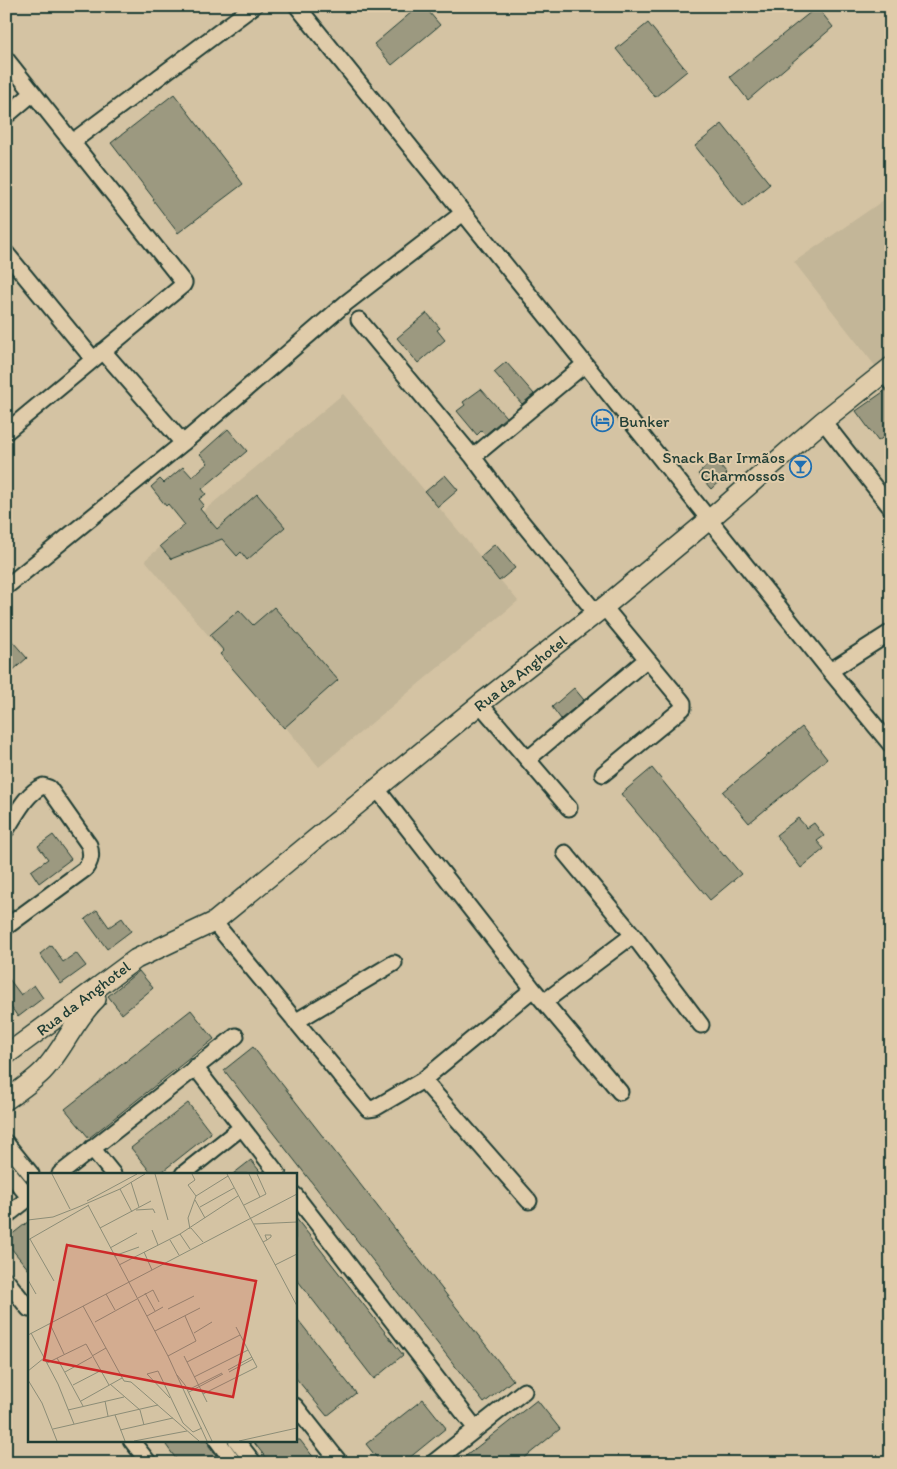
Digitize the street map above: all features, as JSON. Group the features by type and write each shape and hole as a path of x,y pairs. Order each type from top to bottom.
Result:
{"main road":[{"name":"Rua da Anghotel","path":"6,1055 136,958 214,922 376,788 600,610 710,519 823,421 889,374"},
{"name":"Rua da Anghotel","path":"6,1100 43,1070 89,1006 136,958"}],"street":[{"path":"72,142 254,6"},
{"path":"298,6 891,745"},
{"path":"6,59 184,282 183,285 6,432"},
{"path":"6,116 33,93"},
{"path":"6,587 183,443 346,303 463,213"},
{"path":"6,253 98,355 183,443"},
{"path":"359,320 473,457 516,515 600,610 647,659 683,703 683,708 603,774"},
{"path":"473,457 585,364"},
{"path":"823,421 891,508"},
{"path":"830,671 891,632"},
{"path":"528,759 647,659"},
{"path":"480,704 569,808"},
{"path":"6,830 30,795 36,789 43,786 50,788 89,845 91,854 90,863 85,870 6,927"},
{"path":"376,788 533,989 620,1092"},
{"path":"565,854 633,935 700,1025"},
{"path":"214,922 368,1109 375,1108 423,1080 533,989"},
{"path":"544,1002 633,935"},
{"path":"295,1022 394,963"},
{"path":"61,1173 236,1036"},
{"path":"196,1067 277,1173"},
{"path":"423,1080 529,1201"},
{"path":"184,1173 242,1127"},
{"path":"6,1143 29,1173"},
{"path":"92,1148 112,1173"},
{"path":"6,1170 28,1197"},
{"path":"296,1197 476,1429"},
{"path":"6,1216 28,1199"},
{"path":"6,1280 28,1308"},
{"path":"433,1463 524,1391"},
{"path":"296,1407 340,1463"},
{"path":"132,1442 148,1463"},
{"path":"218,1442 234,1463"},
{"path":"238,1442 254,1463"}],"shaded area":[{"path":"891,195 891,355 876,367 794,262"},
{"path":"343,394 518,601 319,767 145,560"}],"building":[{"path":"419,6 424,6 440,25 392,65 374,44"},
{"path":"817,7 833,27 748,100 730,77"},
{"path":"648,23 687,71 655,97 616,49"},
{"path":"174,94 243,184 178,233 111,143"},
{"path":"722,124 770,184 743,206 695,146"},
{"path":"427,313 440,328 437,330 445,340 418,363 397,338"},
{"path":"506,362 534,394 522,404 494,372"},
{"path":"481,389 506,417 485,435 481,431 477,435 457,411 465,405 463,402"},
{"path":"886,390 891,392 891,432 878,441 856,411"},
{"path":"228,429 247,451 202,489 206,494 199,499 204,505 200,509 217,529 257,494 285,527 247,560 241,552 237,556 222,539 171,559 160,546 185,525 151,487 160,479 164,483 183,467 192,477 208,463 200,454"},
{"path":"714,459 727,474 711,489 698,474"},
{"path":"445,475 458,490 438,507 425,492"},
{"path":"495,544 515,568 499,581 480,557"},
{"path":"274,607 338,680 284,728 220,654 224,651 210,635 239,610 253,625"},
{"path":"6,634 27,658 11,672 6,667"},
{"path":"574,688 584,700 561,719 552,707"},
{"path":"802,727 827,759 749,823 723,792"},
{"path":"652,768 741,874 710,900 621,794"},
{"path":"798,818 807,828 814,823 824,836 817,841 824,849 801,868 776,835"},
{"path":"53,835 71,859 39,883 31,871 48,859 38,846"},
{"path":"97,910 109,927 122,918 131,931 107,949 85,919"},
{"path":"51,945 63,962 76,953 86,966 61,984 40,954"},
{"path":"139,971 153,988 122,1014 108,996"},
{"path":"6,975 21,995 34,985 43,998 18,1017 6,1000"},
{"path":"191,1010 214,1039 89,1138 65,1109"},
{"path":"253,1047 513,1380 484,1403 224,1070"},
{"path":"188,1103 211,1133 160,1173 151,1173 131,1148"},
{"path":"251,1160 261,1173 234,1173"},
{"path":"296,1218 403,1355 374,1379 296,1278"},
{"path":"28,1222 28,1269 6,1242 6,1239"},
{"path":"296,1317 356,1393 327,1416 296,1378"},
{"path":"423,1399 446,1428 403,1463 381,1463 366,1444"},
{"path":"537,1400 560,1429 518,1463 457,1463"},
{"path":"296,1440 300,1440 318,1463 270,1463 254,1442 296,1442"},
{"path":"170,1442 208,1442 209,1446 222,1463 179,1463 166,1445"}],"place":[{"name":"Bunker","path":"603,421"},
{"name":"Snack Bar Irmãos Charmossos","path":"801,466"}]}
